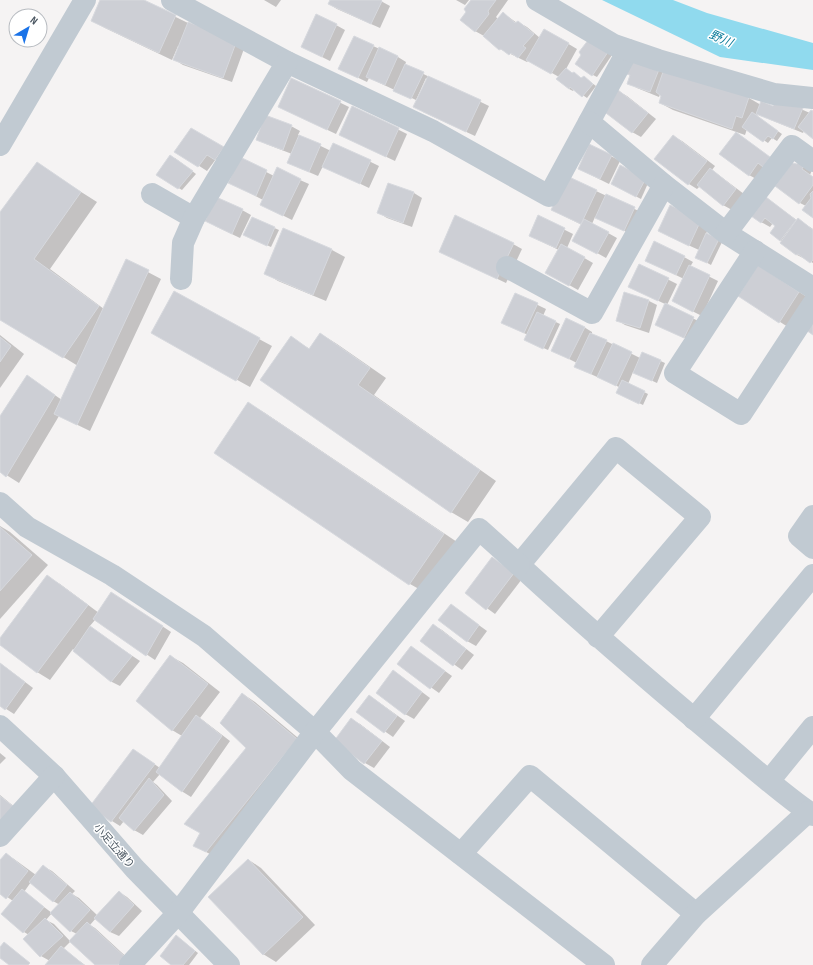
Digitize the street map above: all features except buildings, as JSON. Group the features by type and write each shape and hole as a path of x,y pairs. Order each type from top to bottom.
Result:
{"street":[{"path":"0,145 86,0"},
{"path":"172,0 287,62 433,132 549,196 628,50"},
{"path":"537,0 614,44 628,50 774,94 813,98"},
{"path":"181,279 183,244 194,218 287,62"},
{"path":"589,122 664,186 726,233 813,288"},
{"path":"726,233 792,146 813,161"},
{"path":"507,267 592,313 664,186"},
{"path":"152,194 194,218"},
{"path":"755,251 675,373 740,414 813,304"},
{"path":"519,565 616,448 700,517 598,638"},
{"path":"0,503 28,527 112,575 204,636 314,732 352,770 604,965"},
{"path":"813,516 799,536 813,548"},
{"path":"130,965 178,913 314,732 479,529 598,638 769,781 811,813 696,914 652,965"},
{"path":"694,719 813,575"},
{"name":"小足立通り","path":"0,726 54,776 135,869 229,965"},
{"path":"769,781 813,727"},
{"path":"0,836 54,776"},
{"path":"461,854 530,776 696,914"}],"water":[{"name":"野川","path":"602,0 673,0 707,13 813,43 813,70 720,57"}]}
